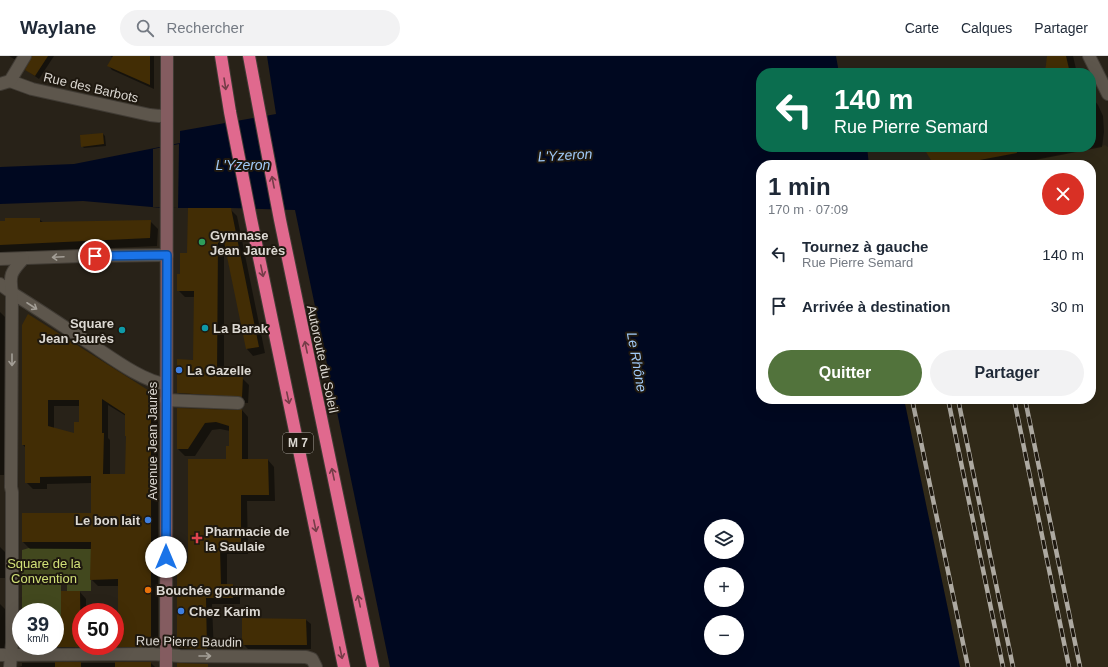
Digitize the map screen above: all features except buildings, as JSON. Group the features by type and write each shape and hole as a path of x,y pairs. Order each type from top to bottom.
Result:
{"highway":[{"name":"M 7","path":"221,56 230,112 251,219 344,667"},
{"name":"Autoroute du Soleil","path":"249,56 258,111 280,220 373,667"}],"main road":[{"name":"Avenue Jean Jaurès","path":"166,661 167,56"}],"street":[{"path":"5,82 25,56"},
{"path":"1089,56 1095,68"},
{"path":"1096,70 1108,94"},
{"name":"Rue des Barbots","path":"5,82 146,114 159,116 166,115"},
{"path":"0,260 82,256 167,255"},
{"path":"7,659 12,492 5,487 12,293 10,282 11,274 14,268 23,259"},
{"path":"0,284 118,362 147,379 159,384 166,384"},
{"path":"166,400 238,403"},
{"name":"Rue Pierre Baudin","path":"7,659 153,654 166,661 306,657 312,659 316,667"}],"shaded area":[{"path":"1105,145 1108,147 1108,667 960,667 905,404 1096,404 1096,160 1031,160 1070,152 1096,152 1096,147"}],"green space":[{"name":"Square de la Convention","path":"29,548 91,549 91,591 67,591 67,584 61,584 61,603 22,603 22,550"}],"water":[{"path":"267,56 836,56 838,68 756,68 756,152 868,152 868,160 756,160 756,404 905,404 960,667 390,667 295,210 163,208 83,201 0,204 0,167 74,164 180,143 180,131 276,114"}],"pier":[{"path":"179,144 178,208 153,207 153,149"}],"railway":[{"path":"913,404 968,667"},
{"path":"949,404 1003,667"},
{"path":"959,404 1013,667"},
{"path":"1015,404 1069,667"},
{"path":"1026,404 1080,667"}],"place":[{"name":"Gymnase Jean Jaurès","path":"202,242"},
{"name":"La Barak","path":"205,328"},
{"name":"Square Jean Jaurès","path":"122,330"},
{"name":"La Gazelle","path":"179,370"},
{"name":"Le bon lait","path":"148,520"},
{"name":"Pharmacie de la Saulaie","path":"197,538"},
{"name":"Bouchée gourmande","path":"148,590"},
{"name":"Chez Karim","path":"181,611"}],"route":[{"path":"95,256 167,255 166,557"}],"water label":[{"name":"L'Yzeron","path":"565,155"},
{"name":"L'Yzeron","path":"243,165"},
{"name":"Le Rhône","path":"637,362"}]}
